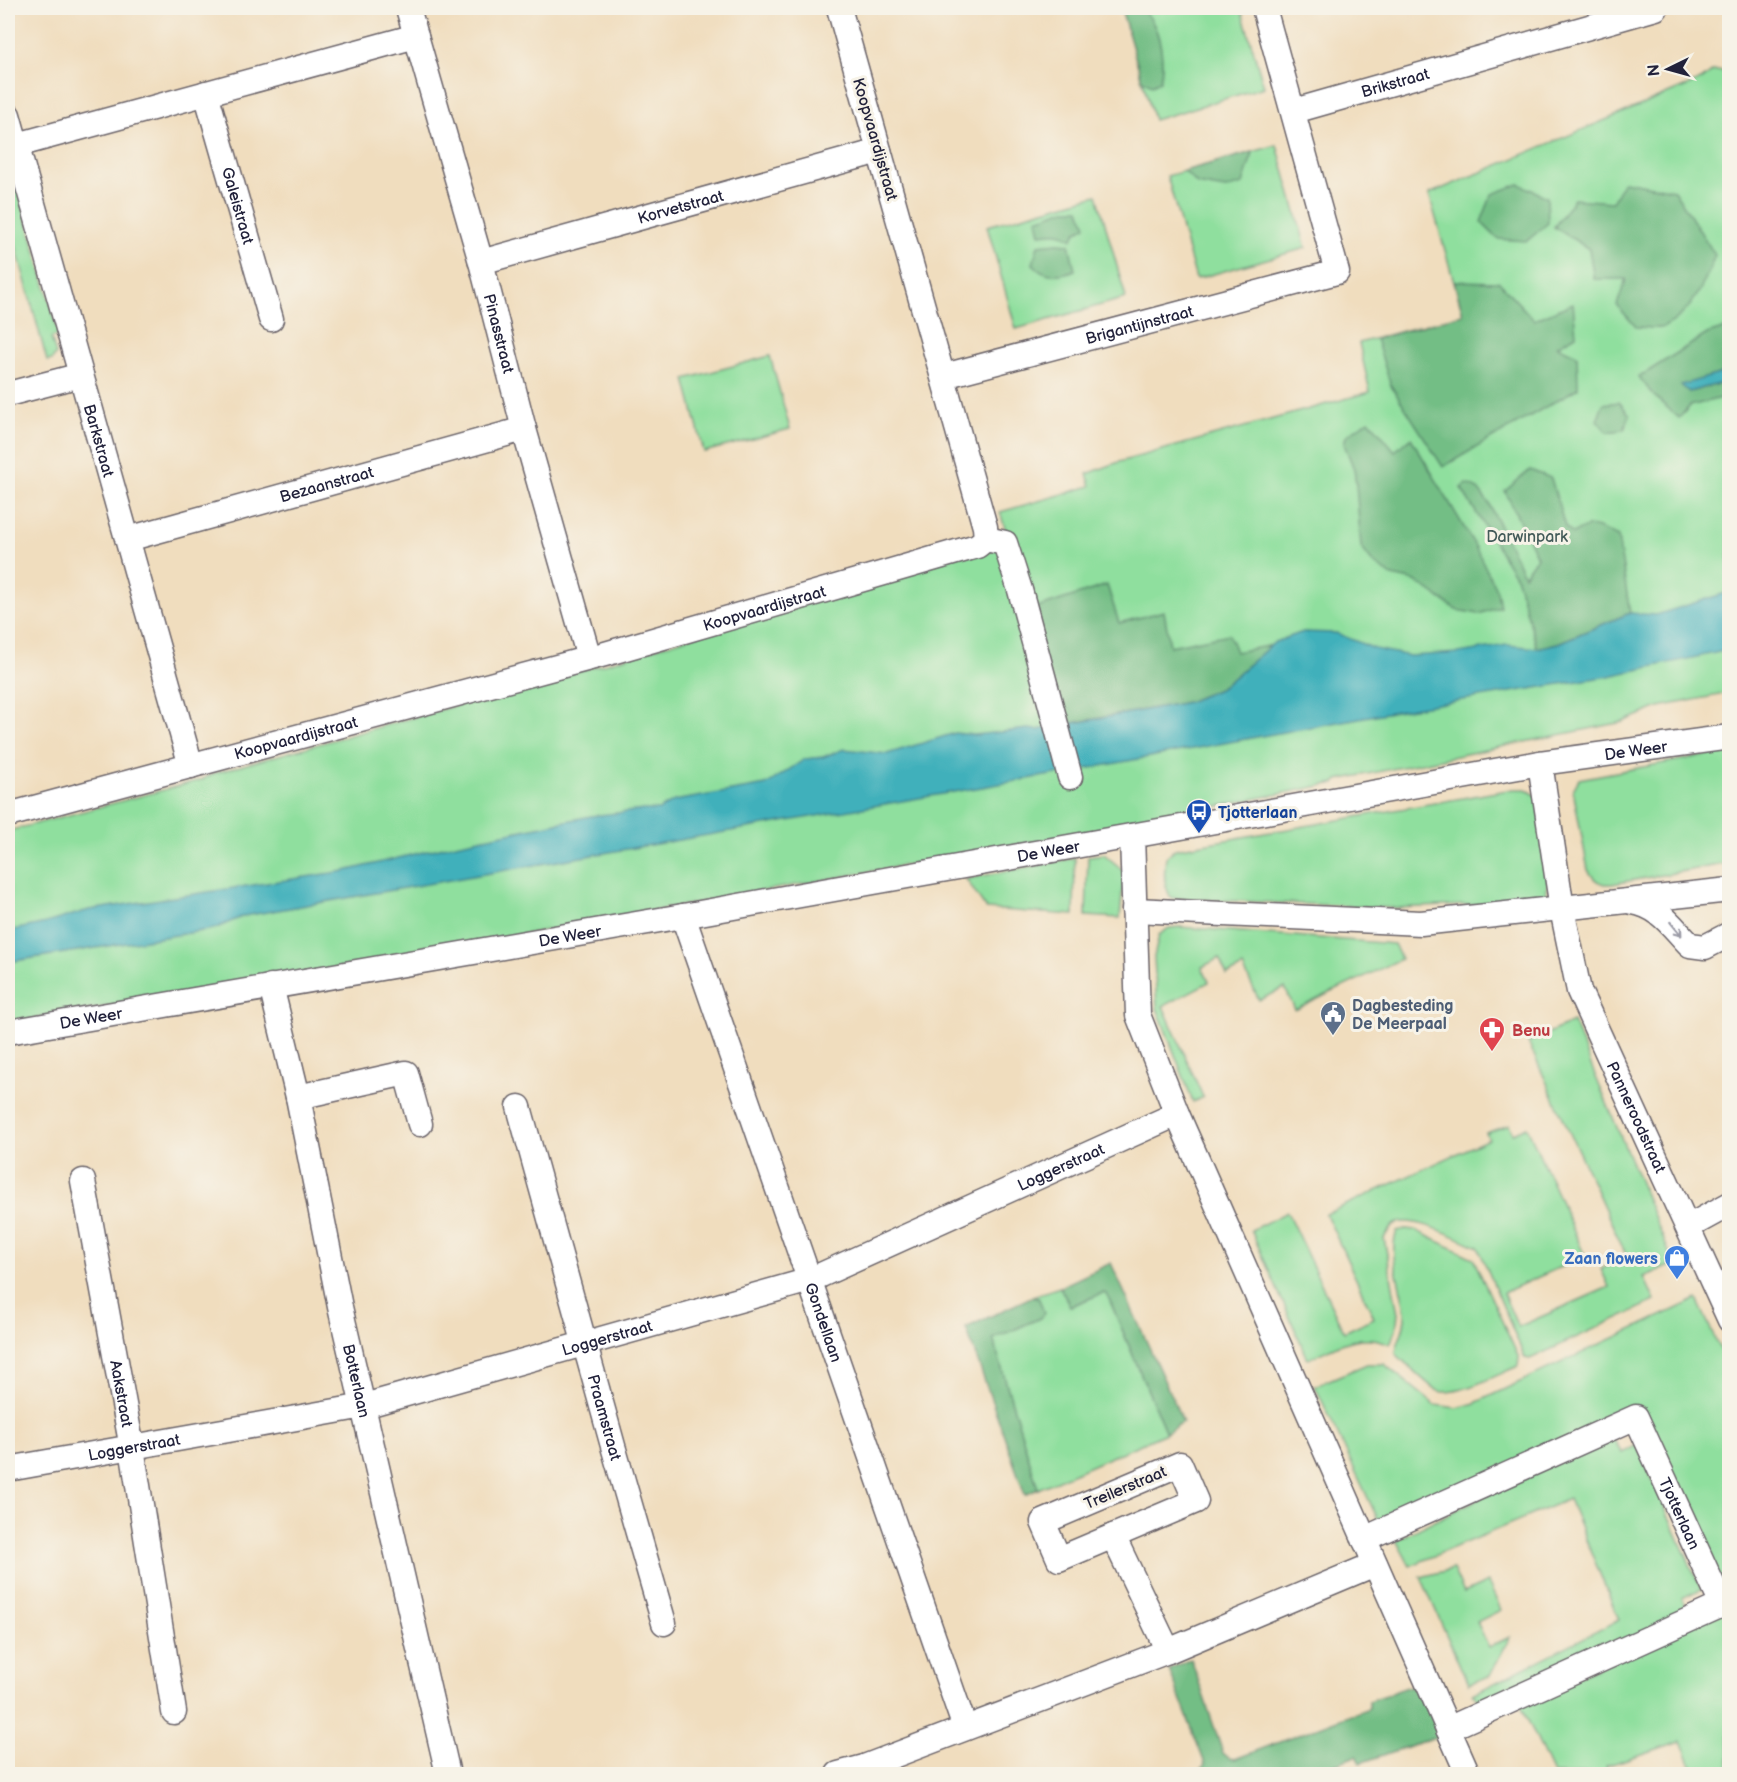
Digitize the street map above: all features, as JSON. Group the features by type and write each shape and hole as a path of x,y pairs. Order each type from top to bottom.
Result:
{"street":[{"name":"Pinasstraat","path":"408,8 481,262 524,429 589,658"},
{"name":"Koopvaardijstraat","path":"8,815 589,658 977,546 986,539 985,527 944,376 839,8"},
{"path":"1264,8 1294,111"},
{"name":"Brikstraat","path":"1294,111 1656,8"},
{"path":"17,145 416,36"},
{"name":"Galeistraat","path":"206,93 271,319"},
{"name":"Brigantijnstraat","path":"944,376 1337,272 1294,111"},
{"name":"Barkstraat","path":"8,115 191,766"},
{"name":"Korvetstraat","path":"481,262 879,151"},
{"path":"8,394 81,375"},
{"name":"Bezaanstraat","path":"128,539 524,429"},
{"path":"986,539 1005,543 1070,777"},
{"name":"De Weer","path":"8,1032 683,916 1540,764 1730,737"},
{"path":"1540,764 1562,909"},
{"path":"1132,836 1138,1015 1177,1114 1468,1774"},
{"path":"1134,910 1421,923 1730,890"},
{"path":"1626,901 1654,910 1672,923 1690,945 1705,947 1730,934"},
{"name":"Panneroodstraat","path":"1562,909 1579,991 1730,1320"},
{"name":"Gondellaan","path":"683,916 965,1728"},
{"name":"Botterlaan","path":"271,986 298,1097 340,1307 447,1774"},
{"path":"298,1097 406,1073 420,1124"},
{"name":"Praamstraat","path":"519,1107 664,1623"},
{"name":"Loggerstraat","path":"8,1469 364,1406 810,1280 1177,1114"},
{"name":"Aakstraat","path":"83,1181 132,1448 174,1712"},
{"path":"1688,1227 1730,1204"},
{"name":"Tjotterlaan","path":"1364,1539 1636,1417 1722,1605 1448,1729"},
{"name":"Treilerstraat","path":"1180,1464 1196,1501 1113,1536 1059,1559 1043,1521 1180,1464"},
{"path":"1113,1536 1168,1652"},
{"path":"838,1774 866,1771 965,1728 1168,1652 1375,1564"}],"green space":[{"path":"1121,8 1241,8 1264,87 1154,120"},
{"path":"1121,8 1140,8 1150,18 1157,32 1162,57 1161,74 1160,81 1152,85 1142,80"},
{"name":"Darwinpark","path":"1713,71 1729,71 1729,693 1659,707 1623,722 1338,780 1335,783 1072,835 315,972 8,1023 8,831 201,780 215,773 604,664 1008,538 1000,512 1091,486 1087,474 1119,462 1370,392 1359,343 1463,314 1429,194 1701,80"},
{"path":"1277,145 1306,248 1196,279 1167,176"},
{"path":"1253,152 1243,184 1225,189 1197,184 1184,171"},
{"path":"12,167 59,334 51,338 56,354 52,360 47,361 8,217 8,168"},
{"path":"1624,181 1674,190 1715,255 1697,296 1683,314 1661,328 1636,327 1617,305 1626,279 1594,279 1589,249 1554,227 1574,199 1612,202"},
{"path":"1519,184 1547,197 1548,223 1527,241 1498,239 1481,222 1492,194"},
{"path":"1097,195 1126,298 1016,329 987,226"},
{"path":"1065,209 1080,209 1086,226 1077,231 1072,239 1057,233 1040,234 1037,219"},
{"path":"1069,244 1075,270 1052,274 1042,271 1033,264 1038,245"},
{"path":"1454,281 1499,282 1534,320 1573,303 1576,335 1557,346 1577,355 1578,388 1443,467 1391,386 1376,339 1463,314"},
{"path":"1729,327 1729,371 1682,385 1689,392 1729,381 1729,396 1690,406 1679,418 1654,396 1639,377 1707,334"},
{"path":"770,356 790,429 704,452 685,379"},
{"path":"1619,402 1630,415 1624,430 1607,432 1597,420 1603,404"},
{"path":"1369,420 1395,451 1411,438 1474,544 1497,591 1500,607 1479,614 1457,610 1415,581 1392,576 1373,563 1361,547 1354,469 1344,444 1346,436"},
{"path":"1530,470 1551,478 1565,527 1573,534 1590,526 1618,537 1630,613 1558,643 1537,648 1517,579 1461,488 1467,484 1478,489 1488,502 1524,575 1537,557 1505,491"},
{"path":"1107,585 1119,623 1164,611 1170,646 1229,634 1236,652 1273,645 1221,688 1188,702 1061,725 1028,611"},
{"path":"1729,752 1729,863 1612,884 1600,883 1595,879 1588,870 1573,790 1579,779"},
{"path":"1513,789 1526,789 1537,796 1548,882 1546,895 1494,904 1394,908 1171,898 1165,883 1166,857 1175,849"},
{"path":"1104,854 1124,871 1120,918 1086,916 1088,856"},
{"path":"1075,858 1074,915 986,909 966,879"},
{"path":"1169,928 1394,944 1401,959 1295,1010 1285,988 1259,1000 1243,967 1227,975 1219,958 1202,967 1209,982 1163,1006 1203,1097 1193,1102 1157,1008 1154,957 1159,935"},
{"path":"1573,1022 1674,1264 1644,1277 1655,1301 1530,1359 1525,1358 1478,1247 1422,1224 1400,1223 1392,1226 1384,1238 1398,1314 1396,1329 1390,1344 1379,1340 1358,1339 1338,1345 1308,1359 1251,1230 1287,1212 1344,1332 1374,1318 1326,1214 1489,1139 1486,1133 1509,1125 1513,1133 1527,1127 1585,1256 1503,1293 1518,1327 1609,1287 1601,1269 1627,1257 1528,1042"},
{"path":"1415,1230 1473,1258 1519,1358 1518,1366 1467,1388 1447,1392 1430,1386 1396,1354 1405,1314 1395,1262 1394,1241 1397,1231"},
{"path":"1111,1263 1183,1422 1166,1433 1107,1294 1103,1293 1070,1306 1060,1287"},
{"path":"1060,1287 1071,1306 1103,1293 1107,1294 1166,1433 1038,1489 993,1339 1040,1318 1039,1299 1033,1296"},
{"path":"1033,1296 1039,1299 1044,1313 1040,1318 993,1339 1038,1489 1025,1495 966,1328"},
{"path":"1697,1299 1729,1369 1729,1607 1637,1407 1383,1530 1315,1386 1367,1364 1384,1364 1435,1405 1457,1408 1475,1403"},
{"path":"1612,1437 1622,1453 1637,1445 1701,1589 1682,1598 1690,1614 1552,1678 1524,1681 1480,1704 1473,1694 1619,1620 1569,1499 1410,1566 1396,1540"},
{"path":"1453,1569 1464,1593 1488,1582 1501,1610 1477,1622 1489,1647 1510,1637 1490,1676 1468,1684 1421,1577"},
{"path":"1729,1607 1729,1774 1695,1774 1681,1741 1606,1766 1609,1774 1553,1774 1520,1703"},
{"path":"1191,1659 1223,1753 1229,1758 1235,1759 1369,1708 1369,1701 1421,1682 1444,1734 1360,1763 1356,1756 1308,1774 1199,1774 1205,1764 1169,1669"}],"water":[{"path":"1729,371 1729,381 1689,392 1681,385"},
{"path":"1729,592 1729,650 1609,676 1413,708 1074,771 244,916 214,929 8,962 8,931 89,910 345,871 460,843 591,816 659,810 674,801 766,785 805,759 823,757 844,749 887,754 955,733 974,735 1037,730 1188,702 1221,688 1275,642 1303,632 1336,633 1375,649 1410,656 1459,653 1507,645 1537,648 1558,643 1630,613 1656,615"}],"place":[{"name":"Tjotterlaan","path":"1199,835"},
{"name":"Dagbesteding De Meerpaal","path":"1333,1037"},
{"name":"Benu","path":"1492,1053"},
{"name":"Zaan flowers","path":"1677,1281"}]}
